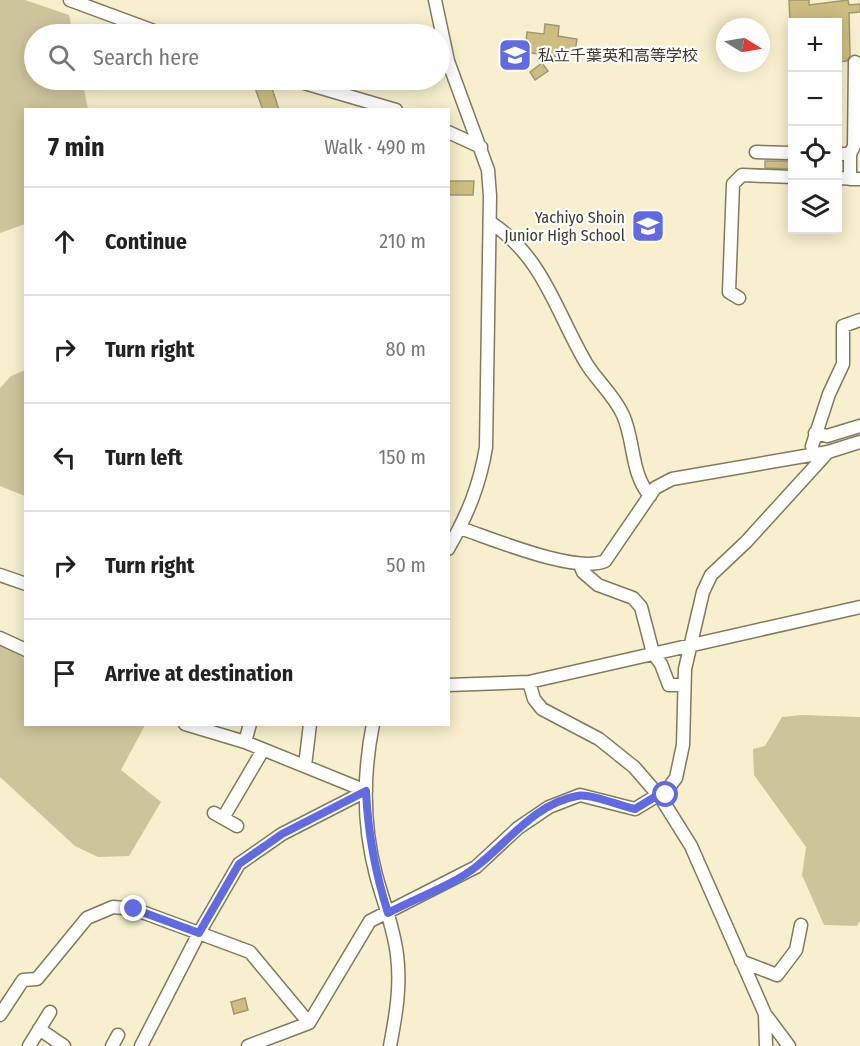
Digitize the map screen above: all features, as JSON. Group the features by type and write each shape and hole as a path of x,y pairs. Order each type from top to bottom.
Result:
{"street":[{"path":"70,0 135,24"},
{"path":"435,0 440,24"},
{"path":"855,62 850,150 855,179"},
{"path":"450,66 488,170 490,222 486,447 473,500 450,546"},
{"path":"328,90 389,108"},
{"path":"450,133 481,147"},
{"path":"756,152 788,153"},
{"path":"739,298 729,292 733,184 742,175 788,177"},
{"path":"490,222 506,232 536,266 586,363 622,413 637,476 650,496"},
{"path":"812,446 843,364 843,326 860,320"},
{"path":"815,433 827,436 860,426"},
{"path":"460,528 580,566 594,566 605,561 655,488 672,478 828,452 860,442"},
{"path":"248,1046 309,1023 370,921 476,867 518,828 549,807 580,795 635,809 660,796 676,778 682,745 688,645 703,592 711,575 746,542 828,452"},
{"path":"580,566 583,572 598,585 633,598 641,607 652,653 661,664 669,685 684,685"},
{"path":"0,575 24,583"},
{"path":"450,685 529,682 860,607"},
{"path":"0,638 24,649"},
{"path":"529,682 534,699 542,709 599,739 634,767 660,796 691,846 765,1014 789,1046"},
{"path":"192,726 245,742 366,791"},
{"path":"245,742 249,726"},
{"path":"304,766 310,726"},
{"path":"373,726 366,791 370,841 397,952 399,979 398,1005 390,1046"},
{"path":"237,826 218,815 263,750"},
{"path":"141,1046 199,933 239,864 282,834 366,791"},
{"path":"0,1015 23,980 37,979 87,918 113,907 134,909 250,952 309,1023"},
{"path":"741,961 777,975 796,950 801,925"},
{"path":"29,1046 50,1012"},
{"path":"765,1014 766,1046"},
{"path":"39,1029 64,1046"}],"shaded area":[{"path":"0,0 25,0 69,15 71,24 24,24 24,90 84,90 88,108 24,108 24,224 0,233"},
{"path":"24,371 24,496 0,486 0,388 11,376"},
{"path":"0,646 24,658 24,726 144,726 121,770 161,802 129,856 98,857 75,846 0,777"},
{"path":"802,715 860,717 860,921 857,926 824,925 802,875 806,847 754,775 753,749 765,746 782,717"}],"building":[{"path":"789,0 809,0 809,5 848,0 849,5 860,4 860,12 849,13 850,56 847,61 842,62 842,18 790,18"},
{"path":"545,24 559,26 558,36 577,39 575,52 567,51 566,58 525,52 527,32 544,34"},
{"path":"542,63 548,71 535,80 530,72"},
{"path":"256,90 273,90 278,108 262,108"},
{"path":"765,161 788,161 788,169 765,168"},
{"path":"450,181 474,181 473,195 450,195"},
{"path":"245,998 248,1010 234,1014 231,1002"}],"place":[{"name":"私立千葉英和高等学校","path":"515,55"},
{"name":"Yachiyo Shoin Junior High School","path":"648,226"}],"route":[{"path":"134,909 199,933 239,864 282,834 366,791 368,830 376,874 388,913 476,867 518,828 549,807 570,798 580,795 635,809 658,795 661,798 666,795"}]}
